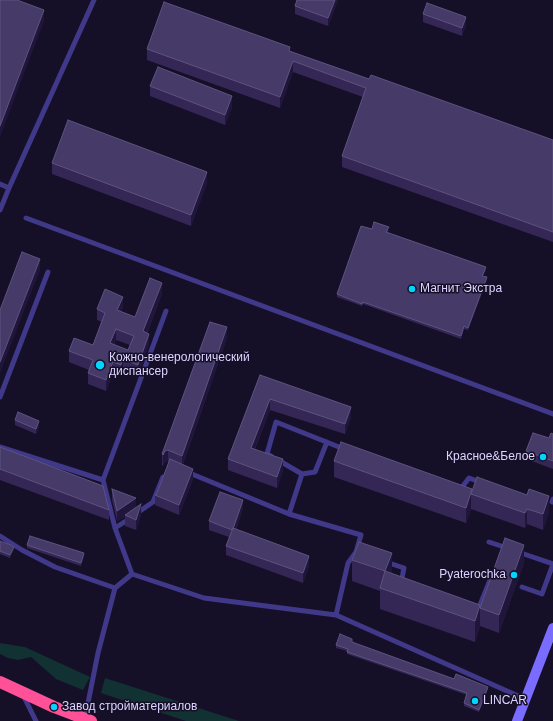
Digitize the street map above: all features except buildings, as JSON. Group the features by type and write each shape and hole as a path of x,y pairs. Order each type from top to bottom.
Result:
{"highway":[{"path":"0,682 54,708 88,720"}],"street":[{"path":"517,721 525,699 550,646 553,628"}],"lane":[{"path":"0,210 94,0"},
{"path":"0,184 9,188"},
{"path":"26,218 553,414"},
{"path":"0,397 48,272"},
{"path":"132,574 115,528 103,480 166,311"},
{"path":"327,442 315,472 302,474 267,454 276,422 327,442 349,451"},
{"path":"0,447 103,480"},
{"path":"182,470 289,514 361,536 355,553 348,563 336,615"},
{"path":"115,528 153,502 166,471"},
{"path":"289,514 302,474"},
{"path":"456,493 468,478 483,483"},
{"path":"553,499 553,502"},
{"path":"0,536 22,550 56,567 116,588"},
{"path":"489,542 553,564 542,594 522,587"},
{"path":"355,553 362,555"},
{"path":"383,561 404,568 400,583 408,586"},
{"path":"88,720 98,654 116,588 132,574"},
{"path":"132,574 204,598 336,615 525,699"},
{"path":"471,607 478,610 490,580"},
{"path":"21,692 36,721"}],"green space":[{"path":"0,643 25,647 90,677 83,690 56,679 31,657 18,660 8,658 0,654"},
{"path":"105,678 239,721 186,721 101,693"}],"place":[{"name":"Магнит Экстра","path":"412,289"},
{"name":"Кожно-венерологический диспансер","path":"100,365"},
{"name":"Красное&Белое","path":"543,457"},
{"name":"Pyaterochka","path":"514,575"},
{"name":"LINCAR","path":"475,701"},
{"name":"Завод стройматериалов","path":"54,707"}]}
